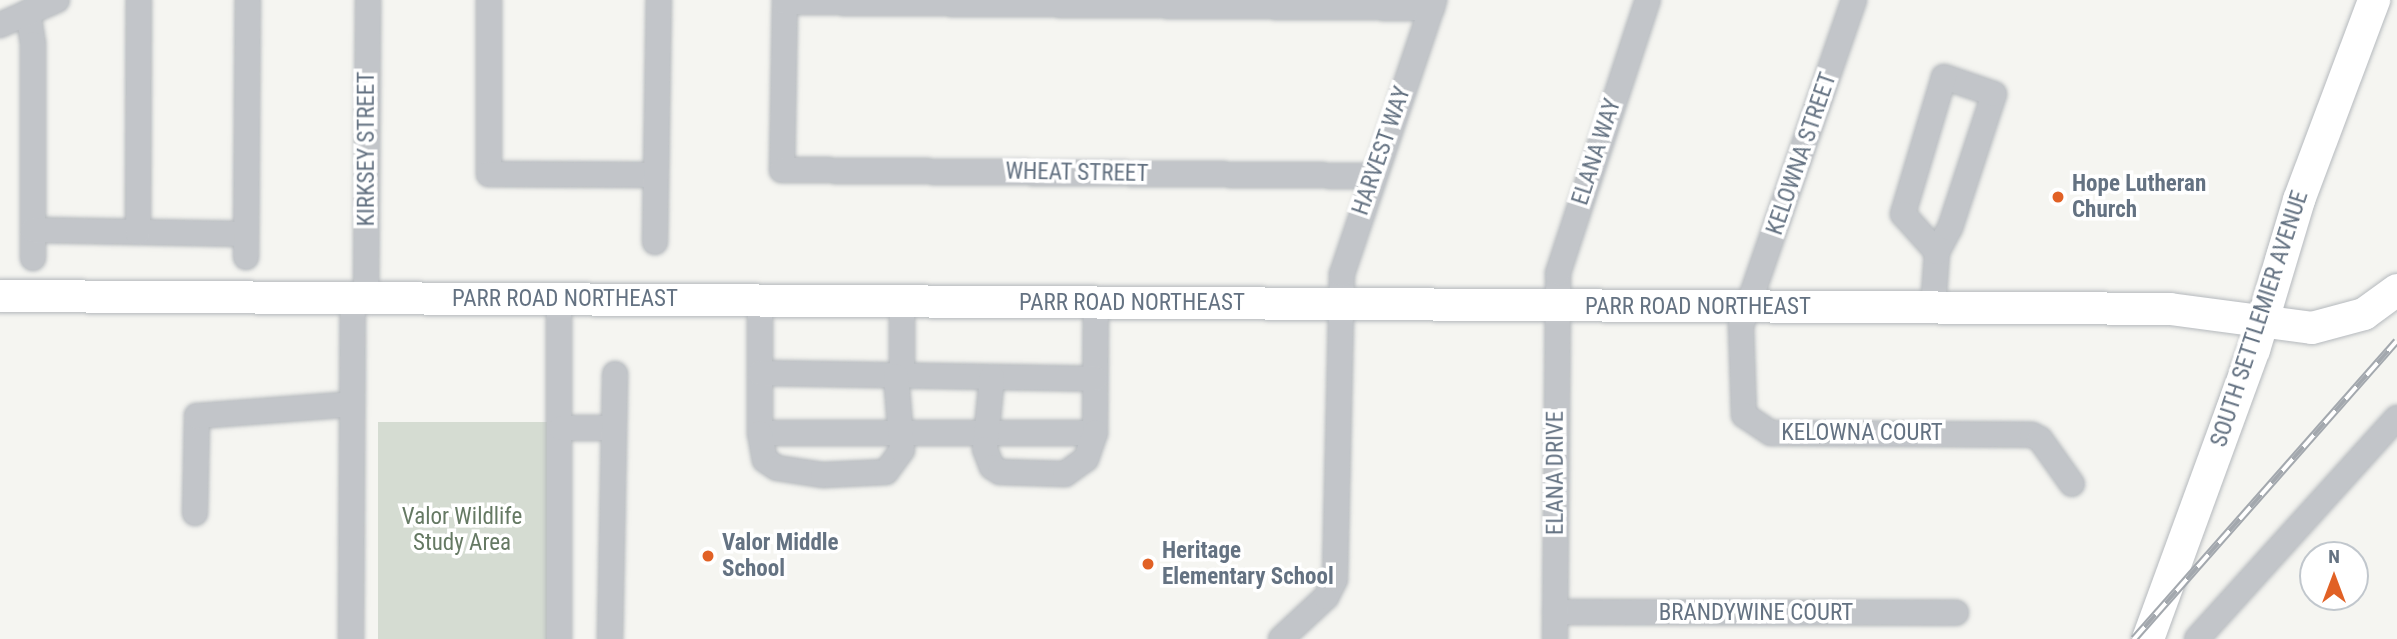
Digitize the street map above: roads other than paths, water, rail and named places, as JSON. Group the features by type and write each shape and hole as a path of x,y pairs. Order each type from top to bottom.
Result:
{"main road":[{"name":"SOUTH SETTLEMIER AVENUE","path":"2148,639 2262,321 2299,200 2374,0"},
{"name":"PARR ROAD NORTHEAST","path":"0,296 2171,309 2262,321 2329,326 2364,314 2397,290"}],"street":[{"path":"0,25 57,0"},
{"path":"138,232 139,0"},
{"path":"33,230 138,232 246,246 248,0"},
{"name":"KIRKSEY STREET","path":"351,639 352,404 359,298 368,0"},
{"path":"489,0 489,174 656,175"},
{"path":"656,242 659,0"},
{"name":"ELANA WAY","path":"1557,306 1560,265 1648,0"},
{"name":"KELOWNA STREET","path":"1748,307 1854,0"},
{"path":"785,1 1433,4"},
{"name":"WHEAT STREET","path":"785,1 782,170 1372,177"},
{"name":"HARVEST WAY","path":"1281,639 1326,597 1335,579 1342,274 1372,177 1433,4"},
{"path":"28,12 33,44 33,258"},
{"path":"1933,307 1937,252 1950,228 1994,94 1944,77 1903,214 1937,252"},
{"path":"559,299 559,639"},
{"path":"760,300 760,433 765,460 794,472 822,475 886,472 902,450 903,433 896,411 902,302"},
{"path":"992,377 985,433 987,459 1000,472 1052,474 1078,468 1095,433 1096,303"},
{"name":"ELANA DRIVE","path":"1555,639 1557,306"},
{"name":"KELOWNA COURT","path":"1748,307 1740,330 1741,405 1744,415 1759,429 1771,433 2032,435 2040,439 2072,484"},
{"path":"760,373 1096,379"},
{"path":"610,639 615,374"},
{"path":"195,513 197,416 352,404"},
{"path":"2197,639 2397,418"},
{"path":"561,428 614,428"},
{"path":"760,433 1095,433"},
{"name":"BRANDYWINE COURT","path":"1555,612 1956,613"}],"railway":[{"path":"2134,639 2397,341"}],"place":[{"name":"Hope Lutheran Church","path":"2058,197"},
{"name":"Valor Middle School","path":"708,556"},
{"name":"Heritage Elementary School","path":"1148,564"}],"park label":[{"name":"Valor Wildlife Study Area","path":"462,530"}]}
